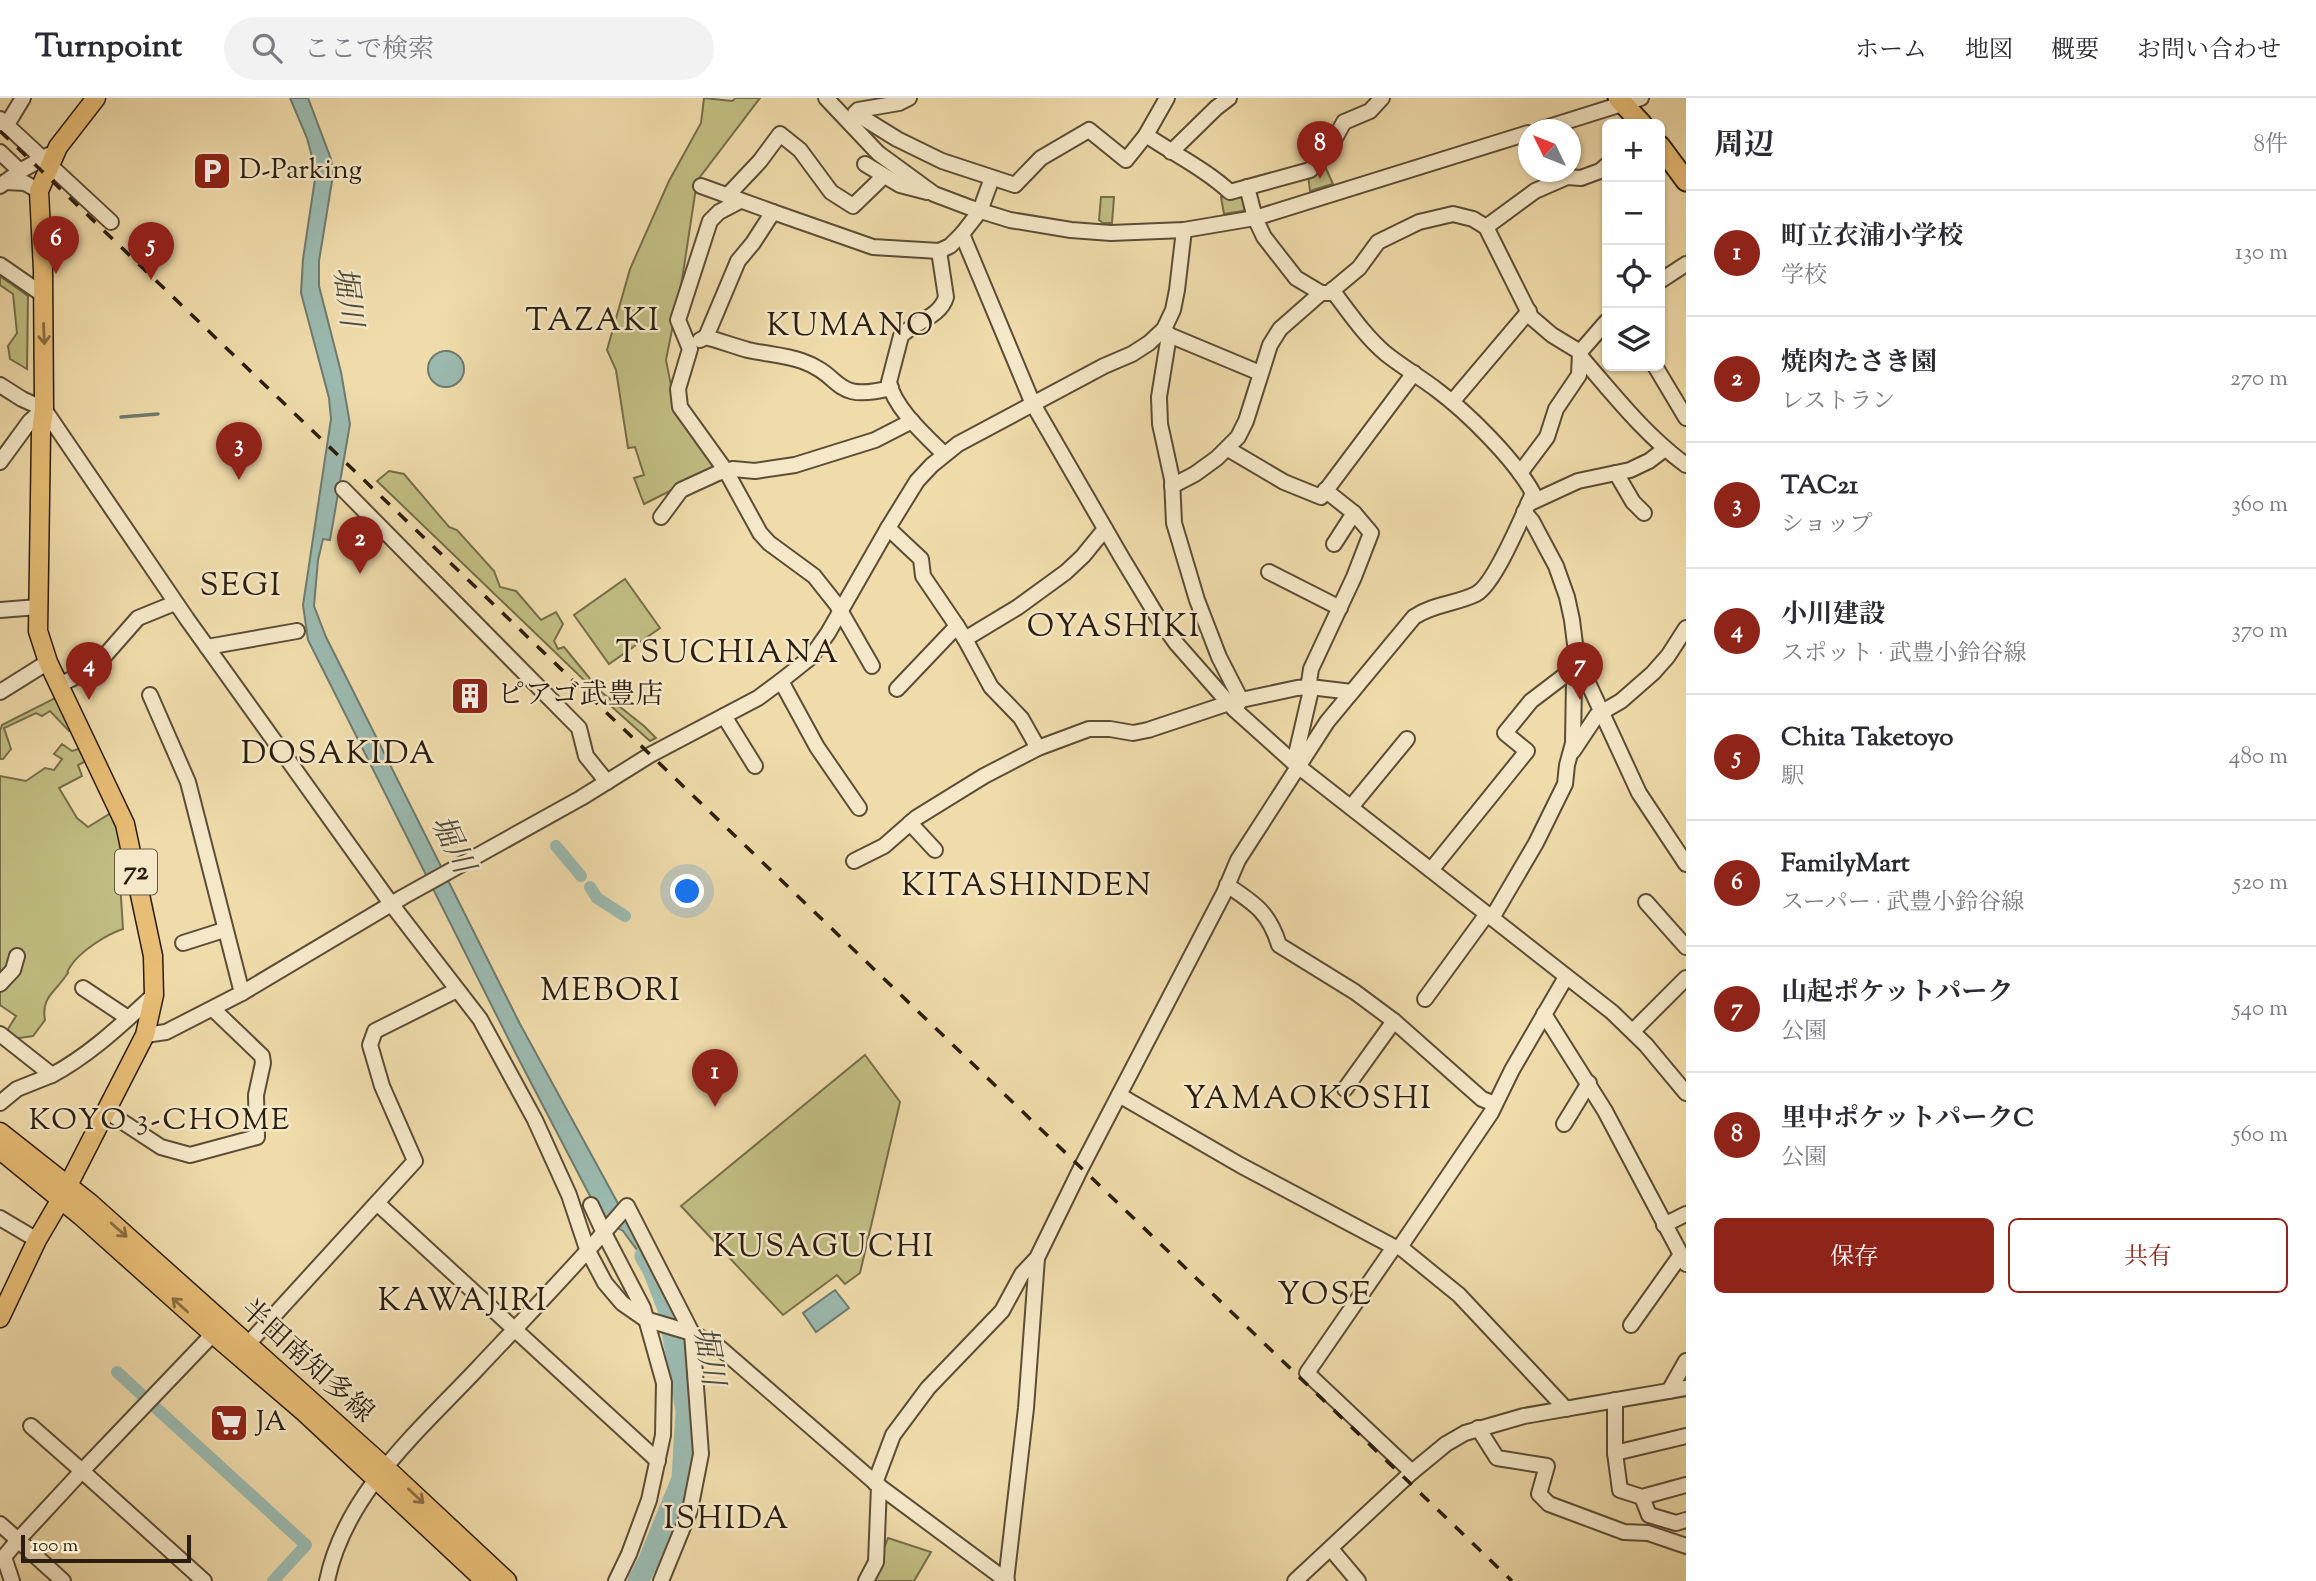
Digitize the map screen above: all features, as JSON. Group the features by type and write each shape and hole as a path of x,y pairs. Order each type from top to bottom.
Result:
{"highway":[{"path":"1627,100 1639,119"},
{"path":"1665,153 1686,181"}],"main road":[{"name":"72","path":"0,1318 37,1240 145,1035 154,995 153,956 125,824 48,662 38,631 40,432 44,409 39,191 47,163 96,98"},
{"path":"0,1132 64,1192"},
{"path":"0,1150 64,1192"},
{"name":"半田南知多線","path":"64,1192 213,1334 507,1581"},
{"name":"半田南知多線","path":"64,1192 90,1203 247,1345 381,1474 485,1581"}],"street":[{"path":"23,98 3,123 111,222"},
{"path":"826,98 878,153 934,194"},
{"path":"908,98 899,103 858,110 855,113 893,137 958,168 1014,185 1041,158 1089,130 1126,160 1146,135 1167,98"},
{"path":"1171,152 1229,98"},
{"path":"1146,135 1212,175 1230,192 1310,170 1329,149 1344,122 1370,111 1376,100"},
{"path":"1571,119 1627,100"},
{"path":"690,349 678,320 710,221 734,198 780,134 800,150 831,192 853,206 884,176"},
{"path":"893,137 867,165 900,185 1010,220 1071,230 1111,233 1184,230 1255,218 1518,136"},
{"path":"0,152 20,171"},
{"path":"3,184 20,171 47,163"},
{"path":"1486,227 1535,191 1567,177 1581,178 1602,169"},
{"path":"701,186 873,247 939,251 950,246 980,211 992,178"},
{"path":"3,184 25,183 39,191"},
{"path":"866,1581 876,1562 877,1484 893,1436 928,1388 1002,1311 1022,1274 1037,1258 1238,860 1296,765 1327,722 1414,617 1430,608 1475,595 1482,590 1501,564 1533,493 1520,473 1452,402 1371,340 1327,292 1303,284 1291,272 1264,237 1255,218 1247,187"},
{"path":"773,212 738,261 706,337 690,349 678,389 680,407 726,471 764,538 814,576 840,610 872,666"},
{"path":"1172,486 1195,474 1238,438 1270,345 1280,329 1359,268 1378,242 1419,222 1453,214 1473,219 1486,227 1531,317 1580,354 1665,449 1686,465"},
{"path":"1184,230 1177,289 1166,332 1159,397 1160,424 1172,486 1174,523 1184,562 1235,704"},
{"path":"962,234 1033,404 1164,625 1235,704 1296,765 1633,1031 1686,1093"},
{"path":"939,251 945,303 930,317 901,336 893,360 890,382 912,421 944,454"},
{"path":"1665,278 1686,264"},
{"path":"0,265 42,294"},
{"path":"1452,402 1528,312"},
{"path":"1520,473 1547,437 1556,409 1579,375 1580,354 1602,327"},
{"path":"1166,332 1260,373"},
{"path":"145,1035 166,1032 213,1009 650,755 758,698 811,657 828,633 917,481 944,454 1033,404 1132,354 1166,332"},
{"path":"706,337 747,350 802,361 820,370 847,391 868,394 891,388"},
{"path":"1658,371 1686,418"},
{"path":"1227,449 1283,482 1321,497 1413,373"},
{"path":"0,385 44,409 207,647 392,905 480,1019 535,1120 569,1195 587,1249 613,1293 645,1319 692,1333 720,1348 877,1484 1006,1581"},
{"path":"0,462 30,421 44,409"},
{"path":"661,517 681,490 726,471 795,466 875,440 912,421"},
{"path":"1526,508 1578,481 1630,470 1665,449"},
{"path":"1616,473 1633,502 1644,513"},
{"path":"343,488 579,728 586,756 607,782"},
{"path":"1296,765 1311,669 1354,577 1371,533 1354,513 1325,490"},
{"path":"1425,999 1490,916 1536,843 1565,784 1573,743 1577,646 1567,597 1547,548 1526,508"},
{"path":"1334,544 1354,513"},
{"path":"888,528 921,559 923,576 965,639 991,687 1021,718 1038,748"},
{"path":"965,639 1010,612 1066,572 1105,529"},
{"path":"1269,572 1340,608"},
{"path":"59,685 94,668 138,618 176,603"},
{"path":"0,610 38,607"},
{"path":"897,689 957,626"},
{"path":"1570,755 1601,713 1621,701 1653,673 1686,628"},
{"path":"207,647 298,631"},
{"path":"0,692 48,662"},
{"path":"1577,663 1639,793 1686,864"},
{"path":"1431,870 1527,751 1505,733 1531,701 1577,663"},
{"path":"780,681 817,747 859,808"},
{"path":"854,860 884,846 910,823 984,776 1038,748 1089,729 1133,733 1235,704 1310,687 1352,692"},
{"path":"150,695 188,782 242,993"},
{"path":"724,716 755,766"},
{"path":"1351,807 1404,749"},
{"path":"910,823 935,850"},
{"path":"1227,884 1247,898 1273,924 1279,945 1355,992 1394,1021 1482,1099 1495,1104"},
{"path":"1646,902 1686,947"},
{"path":"183,943 224,930"},
{"path":"0,984 13,970 17,956"},
{"path":"1412,1472 1307,1373 1491,1113 1512,1070 1566,977"},
{"path":"1633,1031 1686,978"},
{"path":"83,988 128,1018"},
{"path":"247,1345 415,1161 382,1086 370,1045 375,1031 457,990"},
{"path":"0,1104 17,1089 66,1068 154,995"},
{"path":"106,1111 160,1147 190,1155 257,1138 256,1095 262,1056 213,1009"},
{"path":"1544,1014 1589,1083 1683,1260 1631,1325"},
{"path":"1345,1089 1394,1021"},
{"path":"0,1034 52,1074"},
{"path":"1564,1124 1589,1083"},
{"path":"1119,1095 1240,1165 1397,1247 1459,1296 1566,1409"},
{"path":"377,1203 658,1461"},
{"path":"592,1205 643,1308 664,1383 663,1435 649,1500 616,1581"},
{"path":"327,1581 340,1537 363,1496 627,1206 692,1333 701,1454 690,1510 661,1581"},
{"path":"1664,1225 1686,1214"},
{"path":"0,1218 37,1240"},
{"path":"1006,1581 1026,1408 1037,1258"},
{"path":"12,1581 4,1558 18,1540 213,1334"},
{"path":"1669,1391 1686,1361"},
{"path":"1295,1581 1412,1472 1446,1444 1465,1433 1524,1416 1686,1388"},
{"path":"1615,1400 1615,1453 1619,1490 1642,1497 1686,1485"},
{"path":"31,1426 204,1581"},
{"path":"1478,1428 1497,1458 1547,1466 1539,1493 1549,1504 1624,1532 1648,1533 1686,1546"},
{"path":"1615,1453 1686,1436"},
{"path":"1642,1497 1650,1515 1676,1523 1686,1520"},
{"path":"0,1524 63,1581"},
{"path":"1331,1549 1357,1581"}],"shaded area":[{"path":"704,98 732,101 736,98 760,98 697,181 682,280 666,360 676,411 714,466 644,504 634,478 644,475 635,447 628,448 616,370 607,350 630,269 669,181 701,123"},
{"path":"1323,162 1333,184 1310,191 1308,175"},
{"path":"1237,194 1244,197 1246,208 1243,211 1224,214 1221,197"},
{"path":"1101,197 1114,197 1112,223 1099,220"},
{"path":"0,276 28,296 27,369 10,359 8,346 17,333 13,294 0,285"},
{"path":"389,471 404,474 449,527 457,530 494,571 500,587 516,591 541,620 556,612 563,624 554,641 558,649 564,647 600,691 656,738 650,741 611,706 377,481"},
{"path":"625,579 660,628 609,664 574,615"},
{"path":"57,697 73,728 69,731 50,711 42,716 36,713 4,728 11,749 0,759 2,725"},
{"path":"62,744 72,751 82,748 88,760 78,765 82,776 59,788 77,818 88,827 111,813 118,826 128,862 119,866 123,929 94,944 74,961 49,996 44,1012 45,1020 33,1036 13,1039 8,1029 16,1016 0,1005 0,776 26,781 45,768 54,770 62,759 54,754"},
{"path":"865,1055 900,1102 860,1273 845,1284 837,1275 783,1315 681,1206"},
{"path":"888,1538 931,1552 914,1581 871,1581"}],"water":[{"path":"290,98 308,98 331,159 333,175 319,261 319,286 341,372 350,424 330,540 323,539 318,560 314,606 326,637 520,1024 662,1284 623,1231 602,1219 308,640 303,605 331,419 329,398 301,293 303,259 315,179 314,164 307,138"},
{"path":"446,351 459,356 464,369 459,382 446,387 433,382 428,369 433,356"},
{"path":"835,1290 849,1308 816,1332 803,1313"}],"waterway":[{"path":"121,417 158,414"},
{"path":"556,846 581,876"},
{"path":"590,887 597,898 625,916"},
{"name":"堀川","path":"638,1581 682,1479 686,1411 668,1309 645,1256"},
{"path":"117,1372 141,1394"},
{"path":"155,1407 306,1545 273,1581"}],"railway":[{"path":"0,131 1512,1581"}],"place":[{"name":"D-Parking","path":"212,171"},
{"name":"里中ポケットパークC","path":"1320,179"},
{"name":"FamilyMart","path":"56,274"},
{"name":"Chita Taketoyo","path":"151,280"},
{"name":"TAC21","path":"239,480"},
{"name":"焼肉たさき園","path":"360,574"},
{"name":"ピアゴ武豊店","path":"470,696"},
{"name":"小川建設","path":"89,700"},
{"name":"山起ポケットパーク","path":"1580,700"},
{"name":"町立衣浦小学校","path":"715,1107"},
{"name":"JA","path":"229,1423"}],"district":[{"name":"TAZAKI","path":"593,322"},
{"name":"KUMANO","path":"851,327"},
{"name":"SEGI","path":"241,587"},
{"name":"OYASHIKI","path":"1114,628"},
{"name":"TSUCHIANA","path":"728,654"},
{"name":"DOSAKIDA","path":"339,755"},
{"name":"KITASHINDEN","path":"1027,887"},
{"name":"MEBORI","path":"611,992"},
{"name":"YAMAOKOSHI","path":"1308,1100"},
{"name":"KOYO 3-CHOME","path":"160,1121"},
{"name":"KUSAGUCHI","path":"824,1248"},
{"name":"YOSE","path":"1325,1296"},
{"name":"KAWAJIRI","path":"463,1302"},
{"name":"ISHIDA","path":"727,1520"}]}
